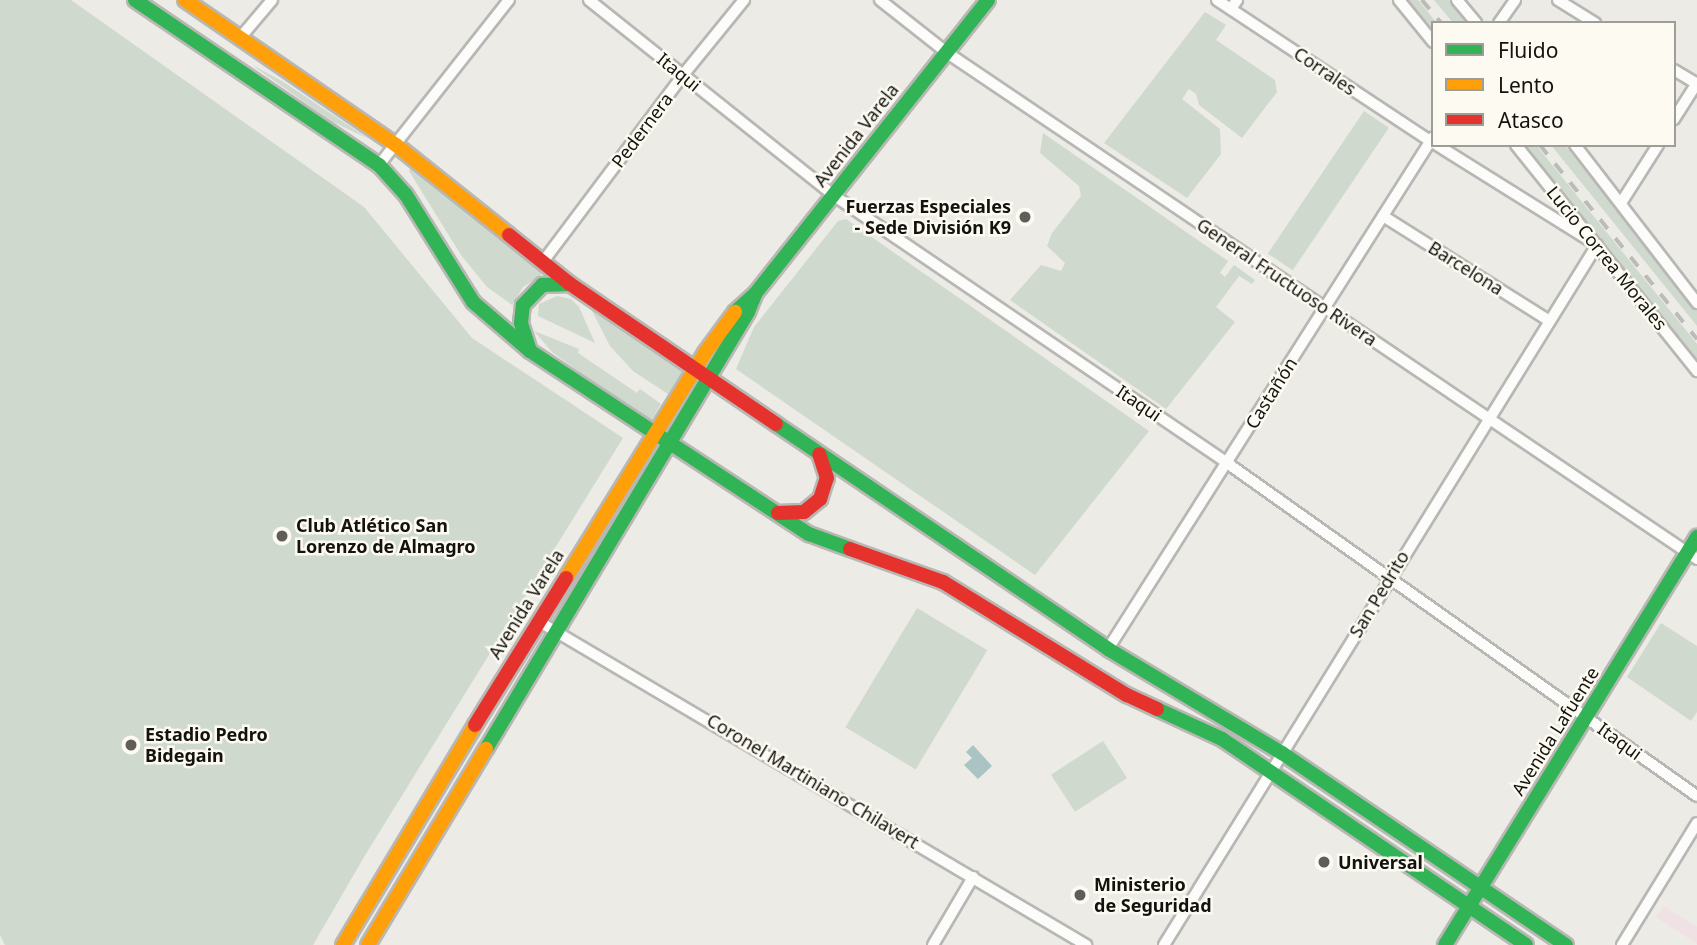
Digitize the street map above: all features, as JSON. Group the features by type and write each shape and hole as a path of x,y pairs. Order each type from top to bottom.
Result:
{"main road":[{"path":"135,0 379,165 406,195 473,302 530,351 773,512 823,540 943,582 1101,681 1155,710 1222,739 1526,945"},
{"path":"184,0 396,145 570,284 1108,649 1282,753 1566,945"},
{"name":"Avenida Varela","path":"343,945 538,621 696,367 740,305 755,294 988,0"},
{"path":"530,351 521,323 523,305 528,296 542,285 570,284"},
{"name":"Avenida Varela","path":"368,945 670,444 748,312 755,294"},
{"path":"773,512 804,512 820,499 827,478 825,466 810,447"},
{"name":"Avenida Lafuente","path":"1445,945 1586,717 1692,556 1697,537"},
{"path":"446,773 464,784"}],"street":[{"path":"240,38 272,0"},
{"path":"379,165 509,0"},
{"name":"Itaqui","path":"589,0 833,195 1227,463 1697,796"},
{"name":"Pedernera","path":"542,263 683,75 744,0"},
{"name":"General Fructuoso Rivera","path":"880,0 946,52 1692,556"},
{"name":"Corrales","path":"1217,0 1234,4 1431,141"},
{"path":"1399,0 1431,40"},
{"path":"1457,0 1474,21"},
{"path":"1500,21 1515,0"},
{"path":"1558,0 1592,21"},
{"path":"1676,72 1697,84 1676,117"},
{"name":"Castañón","path":"1108,649 1431,145"},
{"name":"Corrales","path":"1441,147 1597,245"},
{"name":"Lucio Correa Morales","path":"1518,147 1697,371"},
{"path":"1577,147 1697,303"},
{"path":"1621,203 1657,147"},
{"name":"Barcelona","path":"1383,216 1548,320"},
{"name":"San Pedrito","path":"1164,945 1548,320 1597,245"},
{"name":"Coronel Martiniano Chilavert","path":"538,621 1086,945"},
{"path":"1622,945 1697,823"},
{"path":"933,945 973,877"}],"shaded area":[{"name":"Club Atlético San Lorenzo de Almagro","path":"0,0 71,0 364,207 472,338 623,438 364,857 313,945 5,945 0,935"},
{"path":"1407,0 1418,0 1435,21 1431,21 1431,30"},
{"path":"1434,0 1449,0 1465,21 1451,21"},
{"path":"1205,12 1226,25 1216,40 1275,80 1277,92 1242,138 1199,105 1196,94 1189,89 1182,99 1220,129 1221,154 1187,198 1104,143"},
{"path":"252,65 282,81 369,139 331,121"},
{"path":"1364,111 1389,128 1293,270 1268,254"},
{"path":"1043,133 1228,261 1220,273 1225,277 1234,265 1255,280 1252,284 1239,276 1216,307 1235,322 1166,409 1010,300 1041,265 1061,271 1065,263 1047,246 1052,233 1081,196 1079,186 1040,153"},
{"path":"1526,147 1538,147 1697,344 1697,363"},
{"path":"1553,147 1567,147 1697,311 1697,326"},
{"path":"410,167 541,272 541,276 523,287 512,305 487,287 461,255 409,171"},
{"path":"846,219 1149,431 1035,575 736,369 754,327 838,221"},
{"path":"557,296 571,299 579,307 595,343 538,316 539,304"},
{"path":"589,305 683,372 668,394 633,371 610,346"},
{"path":"534,331 579,349 578,353 637,393 640,389 661,404 650,423 552,352"},
{"path":"917,608 987,650 916,769 845,727"},
{"path":"1661,623 1697,646 1697,712 1691,721 1627,677"},
{"path":"1103,741 1127,778 1075,812 1051,775"},
{"path":"1663,906 1697,927 1697,944 1656,917"}],"water":[{"path":"973,745 992,766 978,779 964,765 972,758 966,752"}],"railway":[{"path":"1422,0 1439,21"},
{"path":"1542,147 1697,339"}],"traffic: fast":[{"path":"135,0 379,165 406,195 473,302 530,351 809,534 850,549"},
{"path":"735,312 755,294 988,0"},
{"path":"530,351 521,323 523,305 542,285 570,284"},
{"path":"486,749 748,312 755,295"},
{"path":"776,424 1108,649 1282,753 1566,945"},
{"path":"1445,945 1697,537"},
{"path":"1157,709 1222,739 1526,945"}],"traffic: slow":[{"path":"185,0 396,145 509,235"},
{"path":"566,578 705,353 735,312"},
{"path":"343,945 475,725"},
{"path":"368,945 486,749"}],"traffic: jam":[{"path":"509,235 570,284 776,424"},
{"path":"778,513 804,512 820,499 827,478 819,454"},
{"path":"850,549 943,582 1127,695 1157,709"},
{"path":"475,725 566,578"}],"place":[{"name":"Fuerzas Especiales - Sede División K9","path":"1025,217"},
{"name":"Club Atlético San Lorenzo de Almagro","path":"282,536"},
{"name":"Estadio Pedro Bidegain","path":"131,745"},
{"name":"Universal","path":"1324,862"},
{"name":"Ministerio de Seguridad","path":"1080,895"}]}
